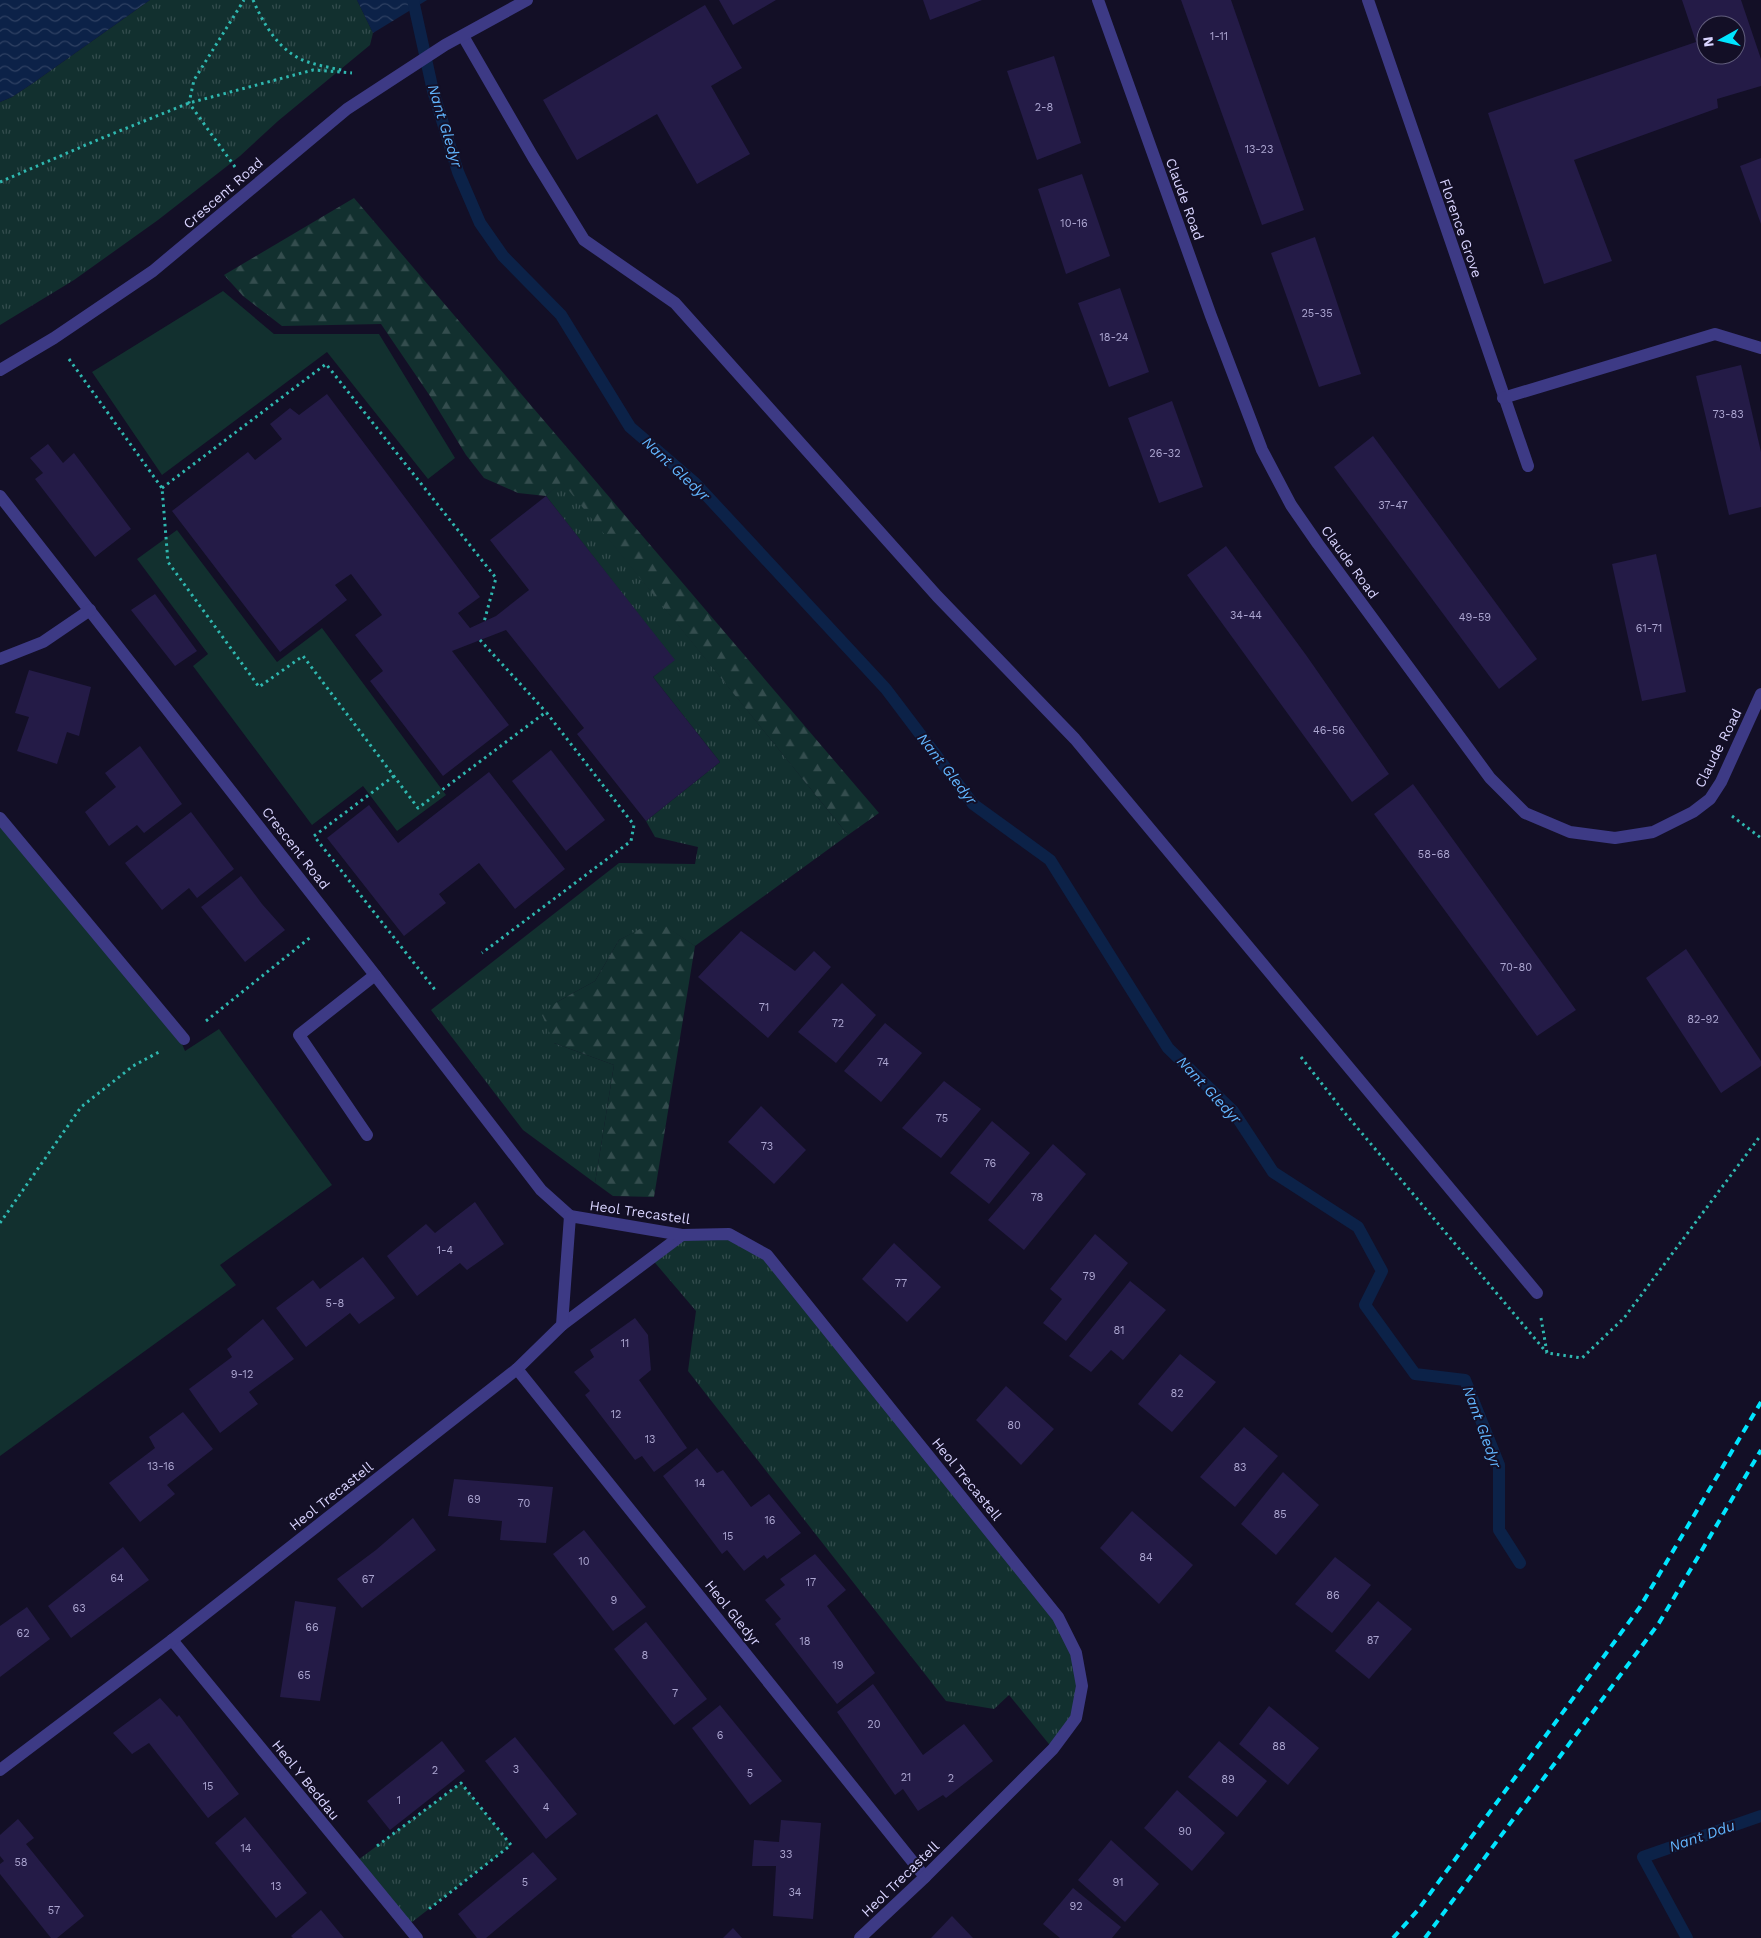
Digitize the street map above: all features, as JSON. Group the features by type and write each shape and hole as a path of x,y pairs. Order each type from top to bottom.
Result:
{"street":[{"name":"Crescent Road","path":"0,370 54,338 153,271 347,109 445,45 527,0"},
{"name":"Claude Road","path":"1098,0 1211,316 1262,450 1291,505 1318,544 1490,778 1525,813 1570,832 1615,838 1652,832 1693,812 1710,799 1720,782 1761,694"},
{"name":"Florence Grove","path":"1368,0 1503,398 1528,466"},
{"path":"463,36 533,158 584,240 675,304 937,596 1075,740 1537,1294"},
{"path":"1503,398 1715,334 1761,348"},
{"name":"Crescent Road","path":"0,496 332,919 541,1190 570,1216"},
{"path":"0,659 44,642 90,610"},
{"path":"0,818 184,1039"},
{"path":"366,1135 299,1035 375,975"},
{"name":"Heol Trecastell","path":"0,1770 172,1640 517,1369 562,1324 570,1216 682,1235 728,1234 767,1254 1058,1616 1076,1653 1082,1686 1076,1718 1053,1749 925,1877 860,1938"},
{"path":"562,1324 682,1235"},
{"name":"Heol Gledyr","path":"517,1369 925,1877"},
{"name":"Heol Y Beddau","path":"172,1640 417,1938"}],"path":[{"path":"244,0 194,80 189,103 230,161 252,188"},
{"path":"0,182 189,103 313,70 354,73 307,62 289,52 262,21 253,0"},
{"path":"54,338 162,488 168,562 259,687 302,656 418,808 546,712"},
{"path":"162,488 326,364 496,578 484,622"},
{"path":"480,640 546,712 634,825 631,841 482,953"},
{"path":"394,776 314,836 436,991"},
{"path":"1710,799 1761,838"},
{"path":"0,1223 81,1107 133,1066 184,1039 332,919"},
{"path":"1537,1294 1547,1353 1582,1358 1624,1318 1761,1135"},
{"path":"354,1863 461,1783 511,1845 408,1926"}],"green space":[{"path":"150,0 357,0 373,33 370,45 278,121 240,156 158,220 74,280 0,325 0,102 12,97 33,83"},
{"path":"354,198 879,813 848,835 562,482 546,496 518,493 484,478 466,455 430,396 381,324 282,326 243,296 224,275"},
{"path":"223,291 274,334 379,334 455,458 428,479 327,352 162,475 92,372"},
{"path":"562,481 848,835 695,946 657,921 619,940 595,981 557,1002 554,1043 614,1065 595,1183 523,1130 431,1010 619,863 695,864 698,847 655,837 646,821 720,762 653,677 674,660 546,496"},
{"path":"177,530 277,662 322,628 446,795 397,831 363,786 312,825 193,666 208,654 137,559"},
{"path":"0,818 177,1032 185,1051 219,1029 332,1185 220,1265 236,1285 0,1456"},
{"path":"657,920 695,946 654,1197 613,1196 595,1183 614,1065 554,1043 542,1015 557,1002 595,981 619,940"},
{"path":"729,1234 767,1255 1058,1617 1076,1653 1076,1718 1053,1749 1009,1695 994,1709 946,1701 688,1371 696,1311 651,1258 682,1235"},
{"path":"461,1783 511,1845 407,1926 354,1863"}],"water":[{"path":"0,0 150,0 33,83 12,97 0,102"},
{"path":"357,0 427,0 373,33"}],"building":[{"path":"719,0 776,0 733,25"},
{"path":"923,0 982,0 930,20"},
{"path":"1181,0 1231,0 1304,210 1262,225"},
{"path":"1682,0 1741,0 1761,59 1761,86 1717,99 1718,108 1574,160 1612,261 1544,284 1488,113 1696,42"},
{"path":"705,5 742,68 711,86 750,154 697,184 657,114 577,160 543,100"},
{"path":"1054,56 1081,143 1037,160 1007,71"},
{"path":"1761,158 1761,224 1740,166"},
{"path":"1082,174 1110,256 1066,274 1038,189"},
{"path":"1315,237 1361,374 1319,387 1271,253"},
{"path":"1120,288 1149,372 1109,387 1078,303"},
{"path":"1741,365 1761,452 1761,507 1729,515 1696,376"},
{"path":"327,394 480,597 458,613 470,628 496,616 529,590 490,540 546,496 675,660 653,677 720,762 646,821 577,734 584,728 506,630 452,651 509,725 443,776 370,681 383,671 355,635 382,615 351,574 335,585 347,600 280,652 172,511 248,452 255,460 282,439 270,424 290,408 299,415"},
{"path":"1172,401 1203,487 1159,503 1128,418"},
{"path":"1373,436 1537,659 1499,689 1334,467"},
{"path":"48,444 63,463 74,453 131,529 95,557 35,479 43,473 30,458"},
{"path":"1226,546 1306,655 1389,774 1352,802 1187,575"},
{"path":"1656,554 1686,692 1642,701 1612,564"},
{"path":"155,594 197,651 175,666 131,610"},
{"path":"29,670 91,687 79,736 67,732 57,764 17,751 29,717 15,713"},
{"path":"140,746 182,804 144,833 137,825 109,846 85,812 116,787 105,773"},
{"path":"551,750 605,820 566,851 512,781"},
{"path":"489,772 565,869 515,909 479,863 439,894 446,903 404,936 327,838 369,805 398,843"},
{"path":"1413,784 1576,1010 1537,1036 1374,814"},
{"path":"191,812 234,869 197,898 189,888 162,910 125,863"},
{"path":"241,876 285,930 245,962 201,907"},
{"path":"741,931 795,971 814,951 831,967 768,1038 698,977"},
{"path":"1686,949 1761,1061 1761,1066 1721,1093 1646,978"},
{"path":"842,983 876,1015 836,1063 798,1032"},
{"path":"885,1023 922,1053 881,1102 844,1071"},
{"path":"944,1081 981,1109 941,1158 902,1128"},
{"path":"761,1106 806,1150 774,1184 728,1142"},
{"path":"992,1121 1030,1153 989,1204 950,1173"},
{"path":"1053,1144 1086,1174 1024,1250 988,1220"},
{"path":"475,1202 504,1244 467,1270 460,1263 417,1296 387,1256 426,1224 435,1233"},
{"path":"1095,1234 1128,1263 1066,1341 1043,1323 1062,1299 1050,1289"},
{"path":"894,1243 941,1287 907,1322 862,1279"},
{"path":"363,1257 395,1298 359,1324 350,1313 306,1347 276,1308 313,1280 320,1289"},
{"path":"1130,1281 1166,1310 1123,1360 1111,1350 1091,1372 1069,1356"},
{"path":"635,1318 648,1335 651,1370 639,1380 687,1448 654,1472 642,1456 635,1460 585,1395 590,1391 574,1372 594,1357 590,1350"},
{"path":"263,1319 294,1359 249,1392 258,1404 220,1433 189,1389 232,1357 227,1349"},
{"path":"1180,1354 1216,1382 1172,1432 1138,1404"},
{"path":"1006,1386 1054,1429 1021,1465 976,1420"},
{"path":"183,1412 213,1449 167,1485 175,1494 140,1522 109,1483 155,1448 149,1437"},
{"path":"1244,1427 1278,1456 1235,1507 1200,1477"},
{"path":"697,1448 717,1473 723,1470 751,1507 769,1494 801,1533 767,1559 764,1555 744,1571 727,1550 722,1554 663,1476"},
{"path":"1283,1472 1319,1505 1276,1555 1241,1524"},
{"path":"454,1479 553,1487 546,1543 500,1540 502,1521 448,1516"},
{"path":"1132,1511 1193,1565 1159,1604 1100,1548"},
{"path":"413,1518 436,1550 362,1608 337,1579 376,1550"},
{"path":"584,1530 646,1607 613,1631 553,1554"},
{"path":"123,1547 149,1580 71,1638 48,1606"},
{"path":"815,1554 846,1590 827,1606 875,1673 837,1704 775,1624 781,1619 765,1600 785,1585 780,1579"},
{"path":"1335,1557 1371,1585 1332,1633 1295,1604"},
{"path":"295,1601 336,1607 320,1701 280,1697"},
{"path":"1378,1601 1412,1629 1369,1679 1335,1651"},
{"path":"27,1607 50,1639 0,1677 0,1626"},
{"path":"646,1622 707,1699 674,1725 614,1649"},
{"path":"873,1684 923,1755 964,1724 993,1761 946,1798 943,1795 918,1811 903,1789 895,1795 837,1712"},
{"path":"160,1698 177,1717 179,1715 239,1794 208,1818 149,1743 132,1754 113,1733"},
{"path":"720,1705 782,1781 750,1805 692,1728"},
{"path":"1269,1706 1319,1748 1288,1785 1239,1744"},
{"path":"515,1737 577,1814 546,1839 485,1761"},
{"path":"442,1741 465,1771 390,1830 367,1801"},
{"path":"1219,1741 1267,1781 1237,1817 1188,1777"},
{"path":"1177,1790 1225,1833 1192,1871 1144,1828"},
{"path":"245,1817 307,1893 276,1918 215,1843"},
{"path":"18,1819 34,1838 26,1844 84,1916 57,1938 51,1938 0,1874 0,1864 4,1861 0,1856 0,1835"},
{"path":"781,1820 821,1823 813,1919 773,1916 776,1866 752,1866 754,1840 779,1842"},
{"path":"1111,1840 1159,1884 1125,1922 1078,1880"},
{"path":"533,1852 557,1879 486,1938 477,1938 458,1914"},
{"path":"1073,1888 1121,1927 1112,1938 1060,1938 1043,1924"},
{"path":"321,1910 344,1938 293,1938 291,1936"},
{"path":"952,1916 973,1938 931,1938"},
{"path":"733,1928 742,1938 723,1938"}],"waterway":[{"name":"Nant Gledyr","path":"413,0 433,91 458,172 480,223 503,256 561,315 630,427 695,483 886,689 973,804 1050,860 1168,1048 1233,1111 1273,1172 1358,1227 1382,1271 1365,1305 1415,1374 1465,1380 1499,1465 1499,1530 1520,1563"},
{"name":"Nant Ddu","path":"1687,1938 1643,1857 1761,1816"}],"railway":[{"path":"1393,1938 1418,1910 1640,1607 1761,1402"},
{"path":"1425,1938 1659,1623 1761,1450"}]}
